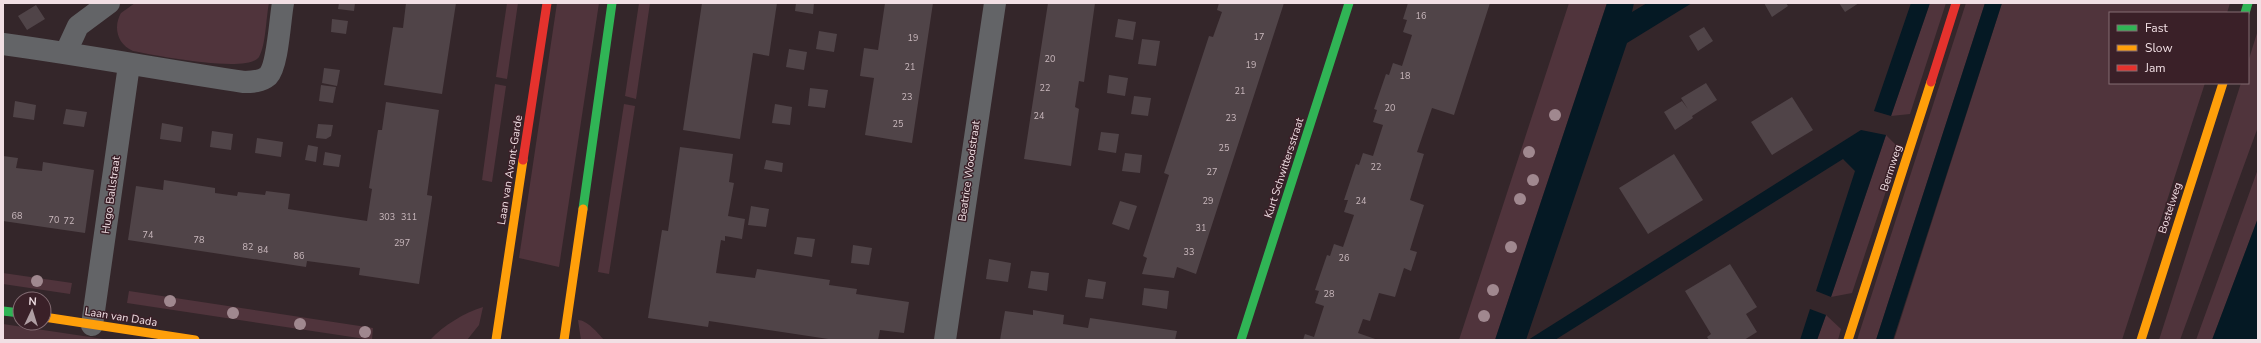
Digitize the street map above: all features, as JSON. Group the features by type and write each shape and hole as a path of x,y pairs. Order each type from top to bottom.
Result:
{"street":[{"path":"66,52 78,26 109,3"},
{"path":"3,44 66,52 129,65 244,82 257,82 268,76 274,66 283,3"},
{"name":"Laan van Avant-Garde","path":"496,340 547,3"},
{"path":"564,340 612,3"},
{"name":"Beatrice Woodstraat","path":"945,340 994,3"},
{"name":"Kurt Schwittersstraat","path":"1241,340 1349,3"},
{"name":"Bermweg","path":"1848,340 1956,3"},
{"name":"Hugo Ballstraat","path":"92,324 129,65"},
{"name":"Bostelweg","path":"2140,340 2223,84"},
{"name":"Laan van Dada","path":"52,318 195,340"}],"shaded area":[{"path":"135,3 269,3 264,38 259,57 251,62 220,64 133,51 120,40 117,24 121,13"},
{"path":"507,3 518,3 507,79 496,77"},
{"path":"557,3 599,3 559,267 519,258"},
{"path":"639,3 650,3 636,99 625,96"},
{"path":"1569,3 1607,3 1495,340 1459,340"},
{"path":"1930,3 1946,3 1910,114 1891,116"},
{"path":"1966,3 1985,3 1876,340 1857,340"},
{"path":"2002,3 2230,3 2227,12 2109,12 2109,84 2205,84 2122,340 1894,340"},
{"path":"2258,30 2258,127 2180,340 2159,340 2241,84 2249,84 2249,59"},
{"path":"495,84 506,86 492,182 482,180"},
{"path":"624,104 635,106 609,274 598,272"},
{"path":"1886,135 1900,149 1852,293 1831,297"},
{"path":"2258,169 2258,218 2212,340 2196,340"},
{"path":"3,273 72,283 70,294 3,284"},
{"path":"129,291 373,328 372,340 127,303"},
{"path":"483,307 479,325 467,340 430,340 455,320"},
{"path":"1826,315 1841,329 1838,340 1817,340"},
{"path":"578,320 589,324 604,340 581,340"},
{"path":"3,324 12,325 12,331 50,331 110,340 3,340"}],"water":[{"path":"1607,3 1634,3 1632,12 1647,3 1692,3 1627,43 1526,340 1495,340"},
{"path":"1911,3 1930,3 1891,116 1874,111"},
{"path":"1985,3 2002,3 1893,340 1876,340"},
{"path":"1861,130 1886,135 1831,297 1816,291 1855,171 1843,159 1555,340 1528,340"},
{"path":"2258,218 2258,340 2212,340 2255,226"},
{"path":"1810,309 1826,315 1817,340 1800,340"}],"building":[{"path":"339,3 355,3 354,11 338,9"},
{"path":"406,3 456,3 442,94 384,85 393,27 403,28"},
{"path":"702,3 777,3 769,56 753,53 740,139 683,130"},
{"path":"796,3 814,3 813,14 795,11"},
{"path":"885,3 933,3 912,143 865,135 874,78 860,76 864,48 878,50"},
{"path":"1048,3 1095,3 1084,82 1079,81 1075,107 1079,109 1071,166 1024,159"},
{"path":"1219,3 1284,3 1196,274 1177,267 1174,278 1142,274 1147,258 1143,256 1169,175 1164,173 1209,36 1213,37 1222,12 1217,10"},
{"path":"1408,3 1490,3 1454,115 1432,108 1417,152 1424,154 1410,200 1424,205 1410,250 1417,252 1411,271 1404,268 1395,297 1379,293 1370,321 1363,319 1358,333 1378,340 1303,340 1305,334 1314,337 1324,306 1315,303 1319,291 1315,290 1327,255 1330,256 1334,244 1343,247 1354,215 1344,212 1348,200 1344,200 1356,164 1359,165 1363,153 1373,156 1383,125 1373,122 1377,110 1374,109 1386,74 1389,75 1393,63 1402,66 1412,35 1403,32 1407,20 1403,19"},
{"path":"1764,3 1786,3 1788,6 1772,17"},
{"path":"1839,3 1859,3 1845,12"},
{"path":"36,5 45,19 27,30 18,16"},
{"path":"332,19 348,21 346,34 331,32"},
{"path":"1118,19 1136,22 1133,40 1115,37"},
{"path":"1704,27 1713,41 1698,51 1689,36"},
{"path":"819,31 837,34 834,52 816,49"},
{"path":"1142,39 1160,41 1156,66 1138,64"},
{"path":"789,49 807,52 804,70 786,67"},
{"path":"324,68 340,70 337,86 322,83"},
{"path":"1109,75 1128,78 1125,96 1107,93"},
{"path":"1706,83 1717,100 1692,116 1693,118 1675,130 1664,112 1682,101 1688,109 1681,98"},
{"path":"321,85 336,87 333,103 319,101"},
{"path":"810,88 828,90 825,108 808,106"},
{"path":"1134,96 1151,98 1148,116 1131,114"},
{"path":"1792,97 1813,130 1772,155 1751,122"},
{"path":"15,101 36,105 34,120 13,117"},
{"path":"386,102 439,110 427,195 432,196 432,198 419,284 359,275 360,268 307,261 306,267 128,240 136,186 163,190 164,180 215,188 215,193 237,196 238,192 265,195 266,191 290,194 288,209 367,221 372,189 369,188 378,130 382,130"},
{"path":"775,104 792,107 790,125 772,123"},
{"path":"66,109 87,112 84,127 63,124"},
{"path":"162,123 183,127 181,142 160,139"},
{"path":"318,124 333,125 331,136 326,139 316,138"},
{"path":"212,131 233,134 231,150 210,147"},
{"path":"1101,132 1119,134 1116,153 1098,150"},
{"path":"257,138 283,142 281,157 255,153"},
{"path":"308,145 318,147 316,162 305,160"},
{"path":"680,147 733,154 729,182 734,183 728,216 745,219 742,239 725,236 725,241 721,240 716,273 755,278 757,269 830,280 829,285 857,289 856,294 909,302 904,333 880,330 878,340 835,340 709,321 708,327 648,318 662,230 668,231"},
{"path":"325,152 341,155 339,167 323,165"},
{"path":"1125,153 1142,155 1140,173 1122,171"},
{"path":"1674,154 1703,200 1648,234 1619,188"},
{"path":"3,156 18,158 16,168 42,171 43,162 94,170 85,233 3,221"},
{"path":"766,160 783,163 782,172 764,169"},
{"path":"1120,201 1137,206 1129,230 1112,224"},
{"path":"751,206 769,209 766,227 748,225"},
{"path":"797,237 815,239 812,257 794,254"},
{"path":"853,245 872,248 869,265 851,263"},
{"path":"989,259 1011,263 1008,282 986,279"},
{"path":"1730,264 1757,307 1746,314 1757,332 1744,340 1709,340 1707,337 1711,334 1685,291"},
{"path":"1031,271 1049,273 1047,291 1028,288"},
{"path":"1088,279 1106,282 1103,299 1085,297"},
{"path":"1144,288 1169,291 1167,309 1142,305"},
{"path":"1033,310 1064,315 1063,324 1088,328 1090,318 1177,331 1175,340 1000,340 1005,311 1033,315"}],"traffic: fast":[{"path":"583,209 612,3"},
{"path":"1241,340 1349,3"},
{"path":"2245,12 2248,3"},
{"path":"3,311 12,312"}],"traffic: slow":[{"path":"1848,340 1931,82"},
{"path":"2141,340 2223,84"},
{"path":"496,340 523,160"},
{"path":"564,340 583,209"},
{"path":"52,318 195,340"}],"traffic: jam":[{"path":"523,160 547,3"},
{"path":"1931,82 1956,3"}]}
